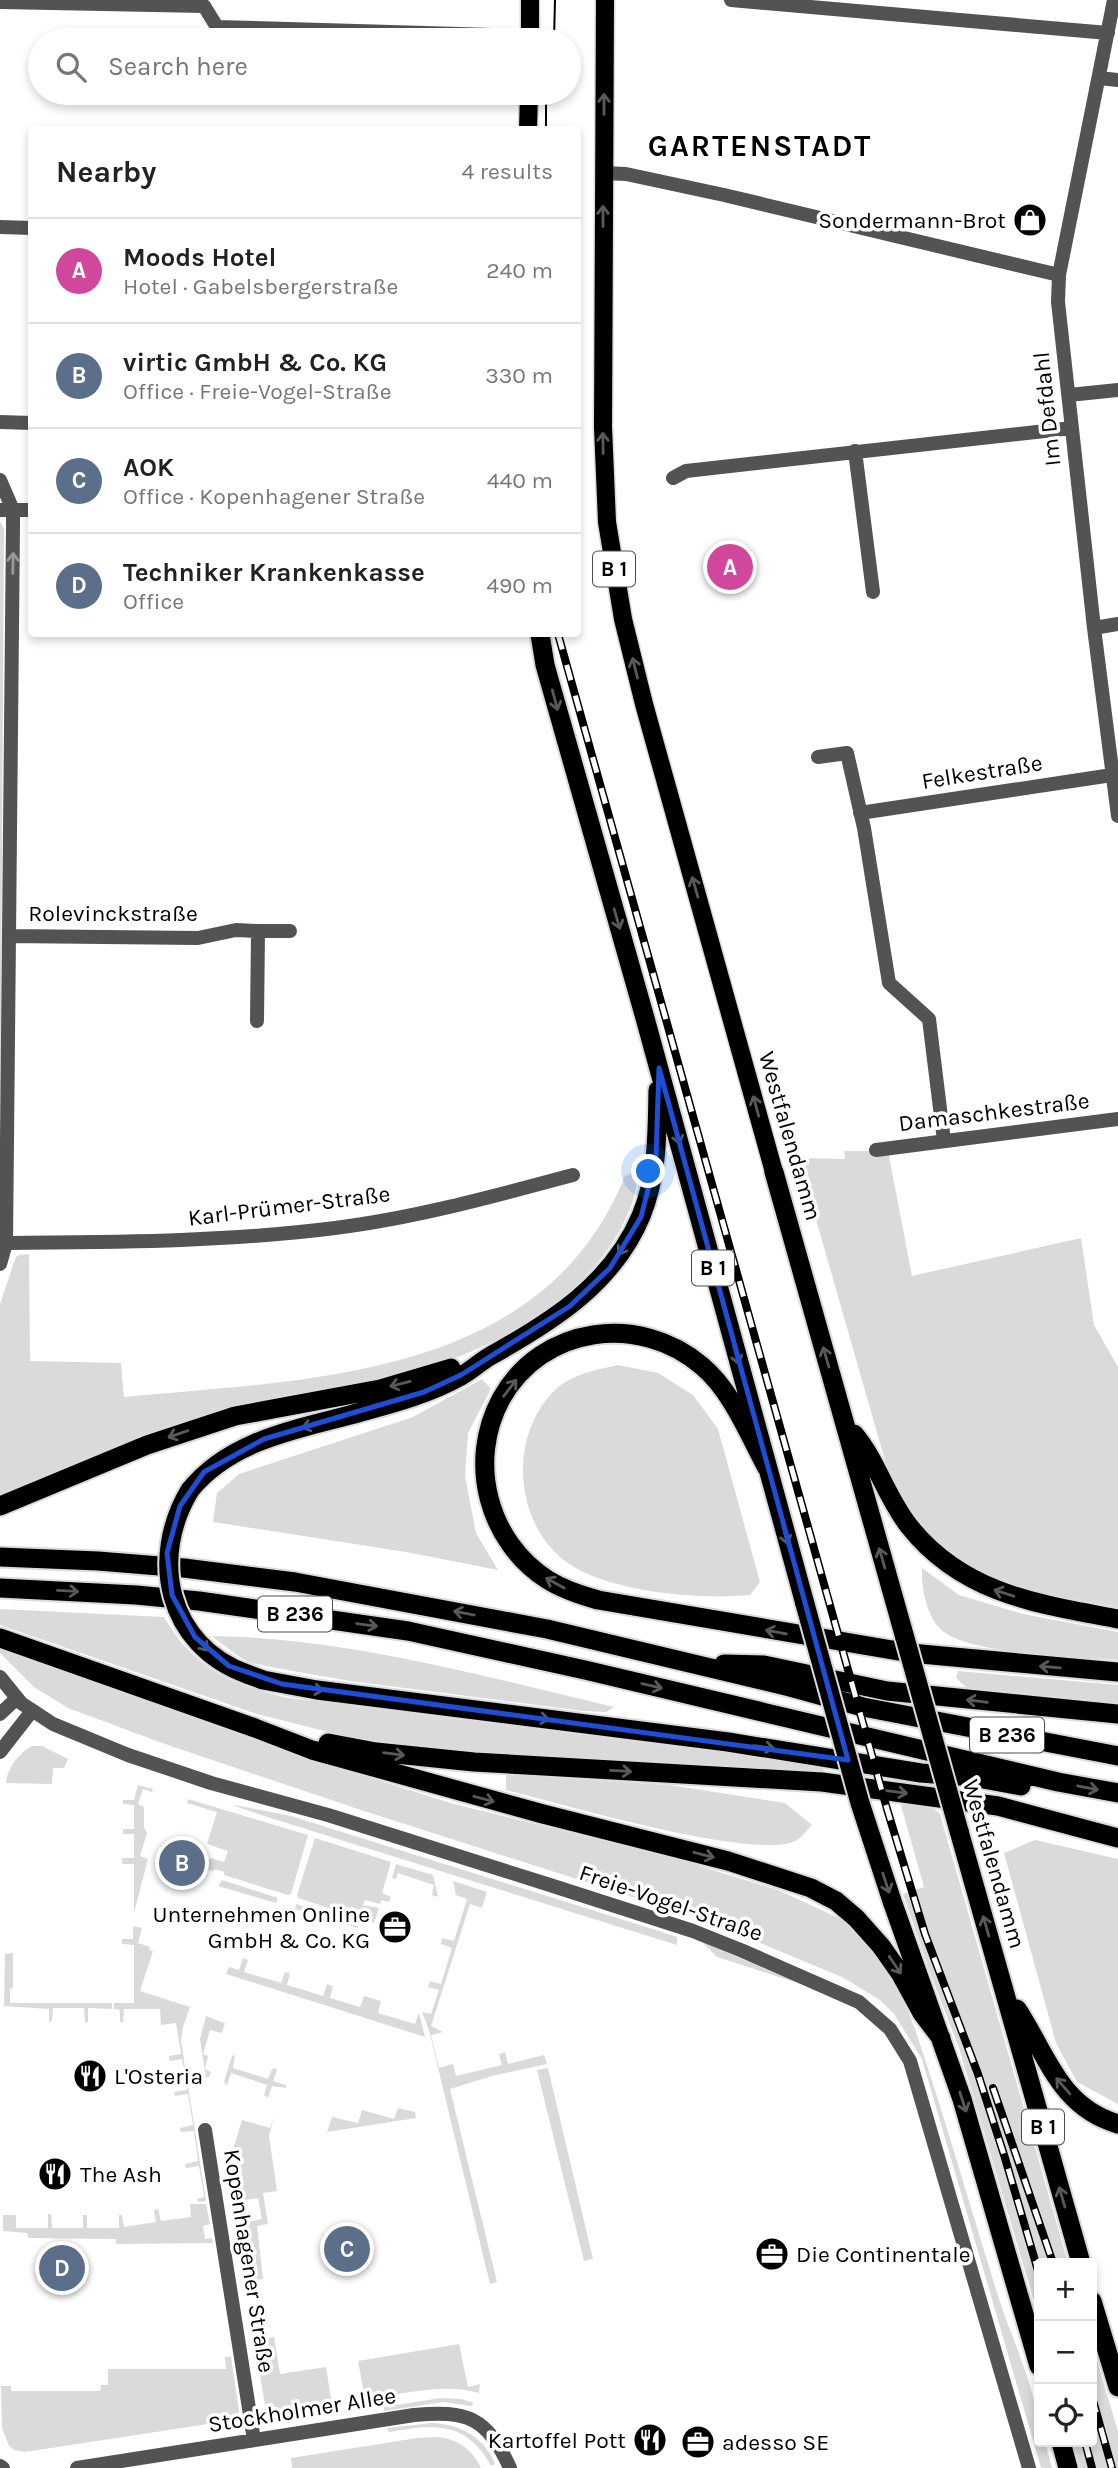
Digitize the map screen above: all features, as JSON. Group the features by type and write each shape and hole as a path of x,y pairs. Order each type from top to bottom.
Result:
{"highway":[{"name":"B 1","path":"540,637 545,665 865,1818 977,2149 1034,2348"},
{"path":"659,1068 654,1173 643,1209 627,1242 610,1268 570,1306 461,1375 424,1392 264,1439 232,1452 204,1472 180,1506 171,1534 167,1562 172,1595 184,1622 207,1650 229,1666 247,1674 298,1687 728,1742 1027,1787 1058,1782"},
{"name":"Westfalendamm","path":"774,1172 1079,2258"},
{"path":"767,1468 723,1390 704,1367 663,1342 642,1335 619,1332 568,1340 544,1354 519,1376 502,1398 491,1424 485,1474 495,1521 510,1546 529,1566 549,1581 571,1592 598,1600 910,1653 1118,1672"},
{"path":"0,1506 147,1445 234,1416 380,1389 489,1356"},
{"path":"845,1422 863,1444 881,1483 909,1526 948,1565 996,1591 1041,1604 1118,1619"},
{"name":"B 236","path":"0,1557 147,1565 295,1582 547,1629 885,1712 1118,1756"},
{"name":"B 236","path":"0,1588 199,1601 408,1631 1058,1782 1118,1793"},
{"path":"0,1637 312,1750 775,1874 811,1888 836,1901 856,1918 881,1946 901,1973 922,2013 941,2038"},
{"path":"698,1665 764,1665 887,1691 1118,1714"},
{"path":"255,1728 353,1748 426,1758 822,1782 999,1806 1118,1838"},
{"path":"1005,1991 1025,2021 1053,2075 1085,2109 1106,2121 1118,2124"},
{"path":"1097,2318 1118,2387"},
{"path":"1062,2447 1068,2468"}],"main road":[{"path":"530,0 530,28"},
{"name":"Westfalendamm","path":"605,0 604,479 607,522 617,587 648,718 774,1172"},
{"path":"528,126 529,105"}],"street":[{"path":"732,0 1108,33"},
{"name":"Im Defdahl","path":"1115,0 1059,275 1058,302 1118,816"},
{"path":"0,2 204,6 217,27 245,28"},
{"path":"1099,78 1118,80"},
{"path":"603,173 626,174 693,188 1059,275"},
{"path":"0,227 28,228"},
{"path":"1069,396 1118,390"},
{"path":"0,422 28,422"},
{"path":"673,478 686,471 1072,428"},
{"path":"856,451 873,592"},
{"path":"0,480 6,510 9,936 6,1243 0,1264"},
{"path":"6,510 28,510"},
{"path":"1094,628 1118,624"},
{"path":"818,757 847,753 864,828 889,983 929,1019 944,1141"},
{"name":"Felkestraße","path":"860,813 1112,775"},
{"name":"Rolevinckstraße","path":"9,936 198,938 236,930 290,931"},
{"path":"257,1021 258,931"},
{"name":"Damaschkestraße","path":"876,1150 1118,1119"},
{"name":"Karl-Prümer-Straße","path":"6,1243 182,1242 337,1228 458,1205 573,1175"},
{"name":"Freie-Vogel-Straße","path":"0,1677 32,1711 86,1740 159,1766 328,1815 693,1931 826,1986 868,2008 890,2029 910,2061 1029,2468"},
{"path":"0,1714 17,1698"},
{"path":"0,1752 32,1711"},
{"name":"Kopenhagener Straße","path":"205,2130 254,2440"},
{"name":"Stockholmer Allee","path":"77,2468 414,2415 453,2413 484,2427 495,2438 510,2468"}],"highlighted area":[{"path":"659,1068 848,1760 282,1684 229,1666 195,1637 172,1595 167,1553 180,1506 204,1472 264,1439 424,1392 461,1375 570,1306 610,1268 641,1217 656,1158"}],"shaded area":[{"path":"0,521 4,529 0,1181"},
{"path":"844,1151 888,1151 912,1276 1081,1238 1094,1325 1118,1367 1118,1607 1026,1589 982,1572 943,1547 916,1518 892,1485 809,1195 795,1158 845,1159"},
{"path":"639,1170 633,1201 616,1237 592,1269 564,1296 532,1320 497,1340 422,1370 342,1389 259,1403 190,1421 0,1498 0,1304 19,1255 29,1254 30,1361 121,1363 124,1397 268,1384 342,1373 413,1356 479,1331 538,1294 587,1243 625,1176"},
{"path":"618,1365 658,1373 693,1395 718,1429 760,1582 750,1595 680,1595 628,1587 604,1580 582,1572 565,1561 548,1544 535,1524 527,1502 523,1478 524,1454 540,1409 555,1390 569,1380"},
{"path":"482,1379 491,1389 468,1433 465,1476 476,1533 498,1570 406,1552 213,1522 217,1493 239,1474 413,1417"},
{"path":"922,1568 959,1595 1023,1614 1118,1632 1118,1660 1001,1650 958,1639 944,1632 933,1620 924,1593"},
{"path":"0,1609 164,1617 188,1650 217,1672 250,1688 289,1698 822,1765 825,1775 476,1754 356,1739 257,1714 0,1625"},
{"path":"212,1636 263,1638 364,1651 465,1671 614,1707 606,1712 583,1711 350,1681 276,1668 251,1663"},
{"path":"0,1649 288,1752 454,1804 670,1857 778,1890 843,1920 878,1951 902,1996 915,2029 999,2299 1025,2369 1034,2401 1034,2444 922,2059 894,2014 880,2000 844,1978 705,1920 361,1810 165,1744 68,1708 34,1687 0,1653"},
{"path":"958,1671 1118,1685 1118,1703 969,1690 956,1678"},
{"path":"32,1746 42,1746 68,1759 64,1768 53,1768 52,1784 6,1783 14,1762"},
{"path":"506,1775 670,1785 785,1803 812,1825 797,1840 776,1845 743,1844 656,1828 506,1790"},
{"path":"138,1785 153,1789 152,1792 143,1789 138,1804 144,1807 144,1827 147,1833 140,1856 148,1859 134,1913 134,1864 122,1864 122,1858 134,1858 134,1834 123,1834 123,1829 134,1829 134,1805 123,1804 123,1800 134,1800"},
{"path":"188,1799 308,1835 291,1894 224,1875 224,1872 215,1869 206,1869 210,1858 224,1862 228,1851 207,1844 217,1812 187,1803"},
{"path":"900,1802 929,1805 940,1814 1067,2258 1034,2258 1034,2301 959,2048 903,1894 924,1887"},
{"path":"235,1805 291,1816 659,1931 677,1937 677,1945 264,1816"},
{"path":"315,1838 391,1862 382,1893 391,1897 389,1902 382,1900 380,1904 365,1900 363,1905 379,1908 374,1923 360,1915 359,1918 298,1898"},
{"path":"1035,1840 1118,1859 1118,2104 1077,2082 1056,2043 1004,1853"},
{"path":"396,1864 433,1875 438,1897 432,1895 434,1885 398,1873 396,1879 392,1878"},
{"path":"222,1880 278,1898 276,1903 218,1886"},
{"path":"453,1881 487,1892 482,1908 470,1904 431,2026 443,2032 431,2035 439,2068 453,2064 456,2076 502,2065 499,2054 505,2052 508,2064 544,2055 547,2064 492,2076 450,2089 497,2282 490,2284 429,2030 422,2012 431,2014 439,1990 428,1987 430,1981 441,1984 452,1948 441,1944 442,1938 454,1941 467,1899 456,1895"},
{"path":"296,1904 357,1923 358,1928 295,1909"},
{"path":"133,1926 142,1928 138,1943 150,1947 149,1950 153,1951 140,1991 190,2007 181,2041 206,2201 198,2202 197,2199 204,2197 199,2166 186,2168 185,2164 198,2161 194,2131 181,2132 180,2128 193,2125 188,2094 175,2096 174,2092 187,2090 182,2059 169,2061 169,2056 181,2054 176,2023 161,2025 160,2009 124,2009 123,2022 120,2022 120,2010 114,2009 114,2003 134,2003 134,1945 122,1944 122,1939 133,1939"},
{"path":"702,1942 807,1986 717,1957"},
{"path":"13,1953 10,2003 112,2003 112,2009 88,2008 88,2022 85,2022 84,2008 53,2008 52,2021 49,2022 49,2009 4,2006 5,1954"},
{"path":"243,1958 248,1960 244,1972 281,1983 285,1972 290,1973 287,1985 323,1996 327,1984 333,1986 330,1998 360,2007 364,1996 381,2001 378,2013 415,2024 419,2013 425,2037 226,1974 229,1967 239,1970"},
{"path":"206,2016 225,2023 222,2033 210,2030 203,2054 208,2056 205,2069 211,2072 206,2078 200,2039"},
{"path":"235,2055 233,2068 268,2079 275,2068 277,2070 273,2081 286,2085 286,2088 272,2086 268,2098 264,2095 267,2085 231,2073 227,2085 224,2082 232,2056"},
{"path":"548,2068 593,2259 584,2261 537,2070"},
{"path":"398,2108 415,2112 416,2118 327,2132 332,2117 358,2123 362,2110 394,2119"},
{"path":"274,2117 269,2136 277,2191 263,2193 268,2224 257,2226 263,2279 246,2281 237,2229 246,2222 262,2219 258,2198 241,2198 233,2150 242,2120 270,2128"},
{"path":"190,2204 206,2204 210,2224 203,2226 205,2239 212,2238 213,2243 116,2244 116,2239 28,2238 27,2233 3,2231 3,2215 16,2215 16,2228 48,2228 48,2214 51,2214 52,2228 83,2228 83,2215 87,2215 87,2228 119,2228 119,2215 122,2215 124,2227 156,2222 154,2210 158,2209 161,2221 191,2217"},
{"path":"274,2337 280,2374 326,2367 332,2404 274,2414 266,2411 254,2340"},
{"path":"459,2344 468,2387 480,2384 479,2393 436,2389 365,2399 358,2361"},
{"path":"225,2357 231,2357 239,2411 239,2416 234,2420 25,2452 9,2446 2,2428 1,2386 11,2386 11,2391 100,2391 101,2385 108,2385 108,2369 226,2369"},
{"path":"1097,2360 1118,2432 1118,2468 1080,2468 1074,2447 1097,2447"},
{"path":"440,2398 474,2403 471,2406 444,2402 384,2411 384,2407"},
{"path":"432,2423 461,2429 478,2439 495,2464 491,2466 482,2451 471,2441 448,2429 435,2427 389,2432 387,2428"},
{"path":"438,2437 464,2446 481,2468 292,2468 291,2458"},
{"path":"1035,2447 1046,2447 1052,2468 1041,2468"}],"tram line":[{"path":"554,28 555,0"},
{"path":"546,105 546,126"}],"railway":[{"path":"559,637 887,1809 925,1934 978,2074 1034,2258"},
{"path":"993,2088 1051,2258"},
{"path":"1097,2415 1112,2468"},
{"path":"1086,2447 1092,2468"}],"place":[{"name":"Sondermann-Brot","path":"1030,220"},
{"name":"Moods Hotel","path":"730,567"},
{"name":"virtic GmbH & Co. KG","path":"182,1863"},
{"name":"Unternehmen Online GmbH & Co. KG","path":"395,1927"},
{"name":"L'Osteria","path":"90,2076"},
{"name":"The Ash","path":"55,2174"},
{"name":"AOK","path":"347,2249"},
{"name":"Die Continentale","path":"772,2254"},
{"name":"Techniker Krankenkasse","path":"62,2268"},
{"name":"Kartoffel Pott","path":"650,2440"},
{"name":"adesso SE","path":"698,2442"}],"district":[{"name":"GARTENSTADT","path":"760,146"}]}
